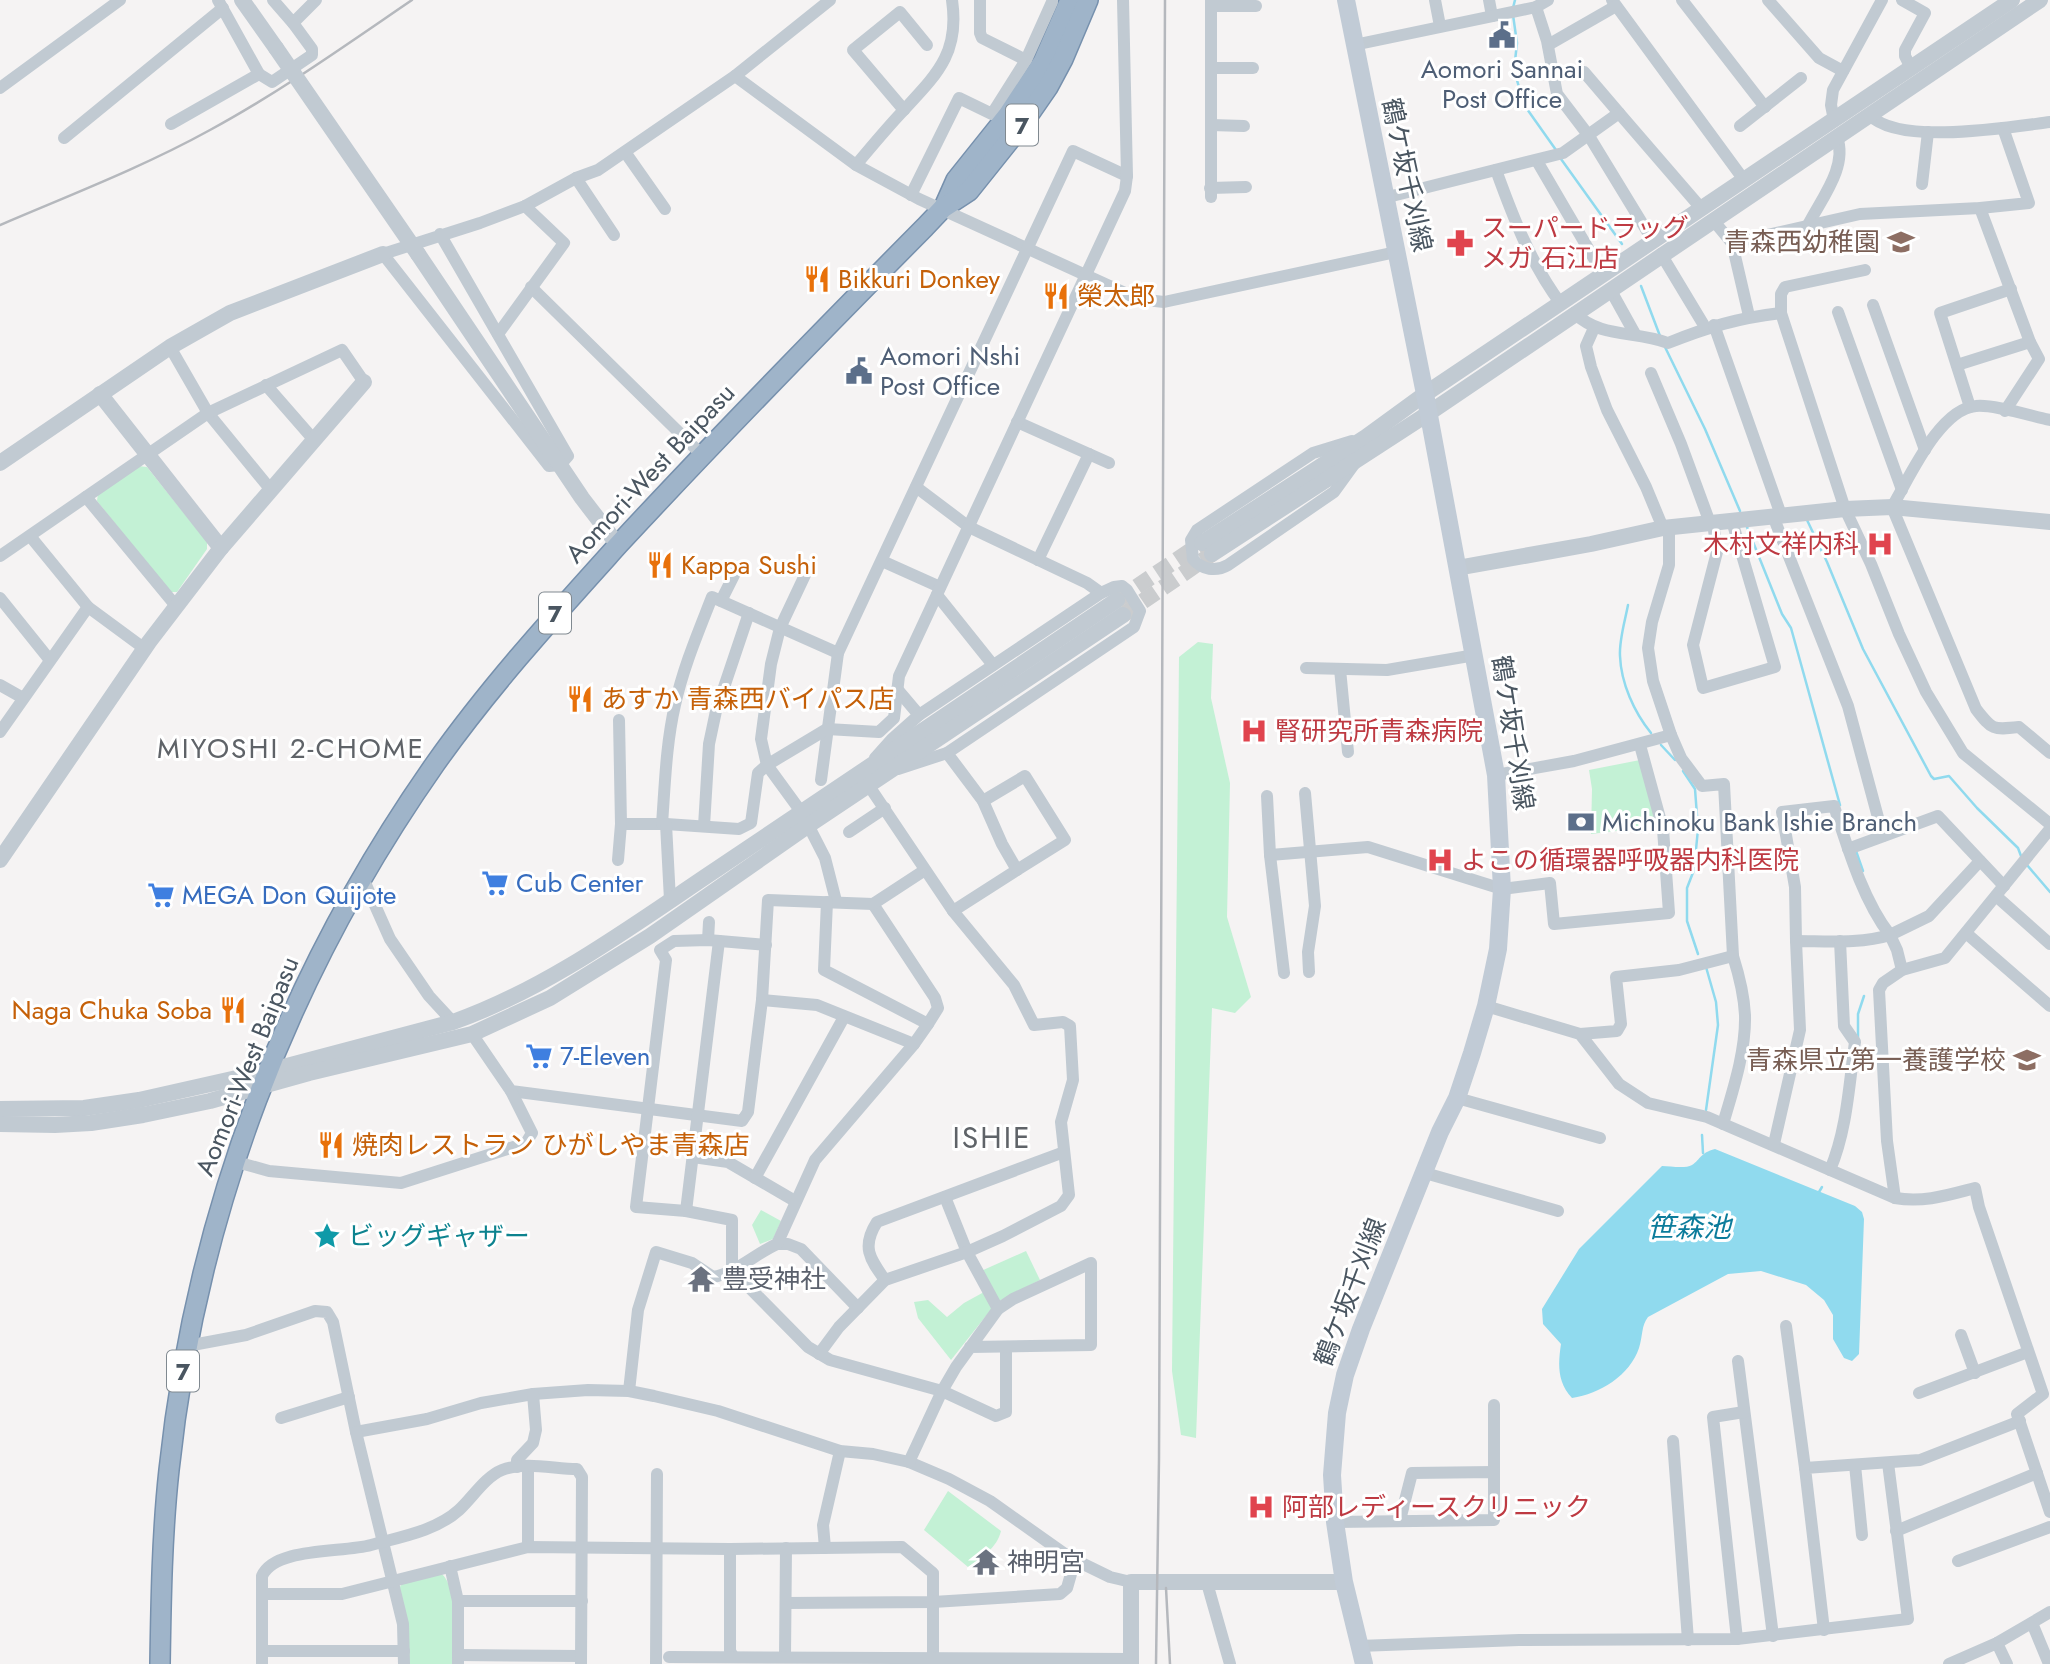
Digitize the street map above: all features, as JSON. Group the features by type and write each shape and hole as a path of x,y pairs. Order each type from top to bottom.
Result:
{"highway":[{"name":"Aomori-West Baipasu","path":"160,1664 161,1559 169,1468 187,1346 210,1246 233,1161 291,1011 362,876 435,764 570,596 701,454 943,208 969,191 1048,87 1066,11 1088,0"}],"main road":[{"name":"鶴ケ坂千刈線","path":"1346,0 1475,655 1496,775 1503,889 1498,949 1486,1006 1457,1098 1440,1132 1361,1329 1345,1375 1337,1413 1332,1475 1335,1522 1344,1582 1364,1664"}],"street":[{"path":"0,88 120,0"},
{"path":"242,0 418,254 582,498 618,545"},
{"path":"64,138 221,4 259,74 272,82 312,55 312,49 273,0"},
{"path":"293,23 316,0"},
{"path":"0,463 170,347 230,313 383,254 526,206 576,178 598,170 735,76 831,0"},
{"path":"856,165 926,88 950,51 954,24 952,0"},
{"path":"980,0 982,38 1026,60"},
{"path":"621,824 739,829 751,823 758,773 767,765 827,729 878,732 894,718 899,676 1125,191 1127,176 1123,0"},
{"path":"1435,0 1440,26"},
{"path":"1489,0 1492,16"},
{"path":"1354,44 1492,16 1548,0"},
{"path":"1682,0 1765,107"},
{"path":"1834,120 1831,94 1882,0"},
{"path":"1902,0 1925,13 1905,50 1911,68"},
{"path":"1707,214 1744,180 2012,0"},
{"path":"1567,308 1429,413 1207,548 1425,394 1567,308 1707,214 1837,137 2040,0"},
{"path":"1771,1 1819,58 1843,71"},
{"path":"1246,187 1210,192 1211,3 1256,6"},
{"path":"1548,46 1614,3 1744,180"},
{"path":"1521,8 1548,46 1558,93 1589,136 1657,248 1710,326 1848,706 1883,836"},
{"path":"911,195 959,98 992,114 1026,60 1066,11"},
{"path":"904,110 853,50 901,12 927,45"},
{"path":"1211,68 1253,68"},
{"path":"1584,72 1732,243 1749,316"},
{"path":"171,124 259,74"},
{"path":"735,76 856,165 911,195 1138,299 1164,302 1396,252"},
{"path":"1740,127 1801,78"},
{"path":"1384,198 1560,154 1619,113"},
{"path":"1870,115 1886,126 1928,132 2003,128 2050,122"},
{"path":"1211,125 1244,126"},
{"path":"1732,243 1860,215 2029,203 2003,128"},
{"path":"1922,184 1928,132"},
{"path":"1808,225 1840,164 1837,137"},
{"path":"821,780 838,653 1073,151 1127,176"},
{"path":"625,152 665,209"},
{"path":"1537,161 1635,334"},
{"path":"1496,170 1515,225 1551,290 1567,308 1594,328 1662,341 1749,316 1781,313"},
{"path":"576,178 614,235"},
{"path":"498,334 564,243 526,206"},
{"path":"1980,208 2030,342 2039,359 2005,411"},
{"path":"383,254 549,466 560,465 568,456 440,234"},
{"path":"1865,270 1785,286 1781,294 1781,313 1845,509 1926,692 1964,753 2049,833 1945,958 1902,970 1883,983 1879,990 1887,1141 1895,1198"},
{"path":"531,288 701,454"},
{"path":"1970,407 1940,313 2011,289"},
{"path":"1873,304 1925,450"},
{"path":"1838,312 1902,490"},
{"path":"1594,328 1586,346 1591,367 1607,410 1666,528 1669,565 1652,622 1648,648 1653,681 1681,758 1702,786 1724,784 1733,956 1740,980 1745,1017 1739,1060 1723,1124"},
{"path":"1957,365 2030,342"},
{"path":"170,347 208,413 271,490"},
{"path":"0,556 208,413 265,385 342,350 364,382 220,548 145,649 0,860"},
{"path":"1651,373 1711,523 1717,552 1693,645 1703,688 1775,667 1731,521"},
{"path":"265,385 314,440"},
{"path":"100,394 220,548"},
{"path":"1892,508 1925,450 1944,425 1961,410 1979,405 2050,420"},
{"path":"1017,422 1109,463"},
{"path":"1360,457 1334,492 1228,565 1217,569 1206,568 1193,559 1191,540 1197,530 1313,453 1366,437"},
{"path":"1038,560 1089,454"},
{"path":"916,487 969,527 1087,583 1101,593"},
{"path":"86,497 176,606"},
{"path":"1892,508 1976,709 1989,726 1998,730 2019,727 2050,754"},
{"path":"1457,568 1666,528 1845,509 1892,508 2050,522"},
{"path":"30,536 88,607 145,649"},
{"path":"882,561 938,591 993,665"},
{"path":"721,601 735,573"},
{"path":"805,575 780,628 771,664 761,739 767,765 806,819 825,858 832,902 824,970 929,1024"},
{"path":"866,769 892,739 919,715 1101,593 1122,586 1127,590 1140,611 1134,627 947,753 890,772"},
{"path":"670,900 664,824 670,732 684,671 712,597 838,653"},
{"path":"0,598 50,659"},
{"path":"0,732 88,607"},
{"path":"0,1109 84,1108 265,1079 309,1073 472,1034 550,998 650,936 806,819 866,769 1120,608 869,786 806,819 670,900 535,987 482,1012 453,1022 265,1079 143,1115 91,1123 22,1126 0,1124"},
{"path":"704,826 706,768 711,733 716,710 749,613"},
{"path":"1306,668 1387,670 1475,655"},
{"path":"1340,669 1348,752"},
{"path":"0,685 23,698"},
{"path":"897,689 919,715"},
{"path":"618,860 621,824 619,720"},
{"path":"1496,775 1574,761 1671,736"},
{"path":"1270,855 1368,847 1503,889 1550,883 1553,924 1669,913 1663,829 1640,745"},
{"path":"947,753 983,802 1017,870"},
{"path":"953,911 1065,840 1025,776 983,802"},
{"path":"819,1354 839,1327 885,1280 967,1252 1061,1206 1069,1195 1061,1122 1073,1080 1070,1026 1063,1022 1034,1025 1014,985 953,911 869,786"},
{"path":"1305,793 1315,906 1308,952 1309,972"},
{"path":"1267,796 1270,855 1284,973"},
{"path":"1774,1144 1800,1030 1795,887 1782,812 1835,806 1848,849 1876,917 1890,935 1897,950 1902,970"},
{"path":"849,832 885,808"},
{"path":"1848,849 1938,816 1980,861 2000,892 2050,944"},
{"path":"1796,941 1840,941 1890,935 1929,916 1980,861"},
{"path":"510,1091 742,1121 748,1112 762,1000 768,900 873,904 925,870"},
{"path":"362,876 390,939 429,996 453,1022"},
{"path":"777,1244 815,1160 914,1044 938,1008 935,998 873,904"},
{"path":"686,1211 699,1115 714,940 709,922"},
{"path":"1966,933 2050,1006"},
{"path":"650,936 666,960 636,1207 686,1211 732,1220 732,1270 808,1347 830,1360 942,1391 996,1416 1006,1412 1006,1347"},
{"path":"660,950 674,941 714,940 766,945"},
{"path":"1830,1170 1843,1127 1855,1042 1844,1026 1840,941"},
{"path":"1486,1006 1580,1034 1617,1031 1622,1024 1616,977 1679,970 1733,956"},
{"path":"762,1000 817,1004 914,1044"},
{"path":"755,1178 844,1017"},
{"path":"233,1161 269,1171 401,1183 526,1143 532,1133 510,1091 472,1034"},
{"path":"1580,1034 1619,1084 1648,1103 1707,1117 1895,1198 1914,1201 1934,1199 1975,1188 1979,1207 2043,1394 2017,1414 2050,1512"},
{"path":"1457,1098 1600,1138"},
{"path":"885,1280 869,1259 868,1244 871,1231 877,1222 1064,1152"},
{"path":"693,1157 728,1162 795,1201"},
{"path":"1425,1173 1558,1211"},
{"path":"945,1197 967,1252 998,1309"},
{"path":"629,1391 638,1310 656,1252 692,1263 713,1277 724,1275 759,1252 777,1244 788,1244 801,1249 858,1307"},
{"path":"909,1462 942,1391 970,1348 998,1309 1013,1299 1091,1263 1091,1345 970,1348"},
{"path":"187,1346 246,1335 315,1311 327,1312 333,1322 356,1432 382,1542 403,1624 404,1658 262,1657 262,1576 265,1569 292,1555 354,1550 382,1542 409,1535 458,1511 493,1476 503,1470 523,1467 577,1469 582,1476 581,1660 458,1659 458,1601 450,1566"},
{"path":"1786,1326 1824,1630"},
{"path":"1961,1335 1975,1373"},
{"path":"1919,1394 2028,1352"},
{"path":"1738,1360 1773,1636"},
{"path":"356,1432 427,1419 481,1403 533,1394 629,1391 718,1411 840,1451 873,1454 909,1462 949,1479 990,1502 1075,1560 1110,1577 1131,1582 1344,1582"},
{"path":"528,1547 523,1467 517,1460 533,1443 536,1430 533,1394"},
{"path":"281,1418 349,1397"},
{"path":"1335,1522 1494,1520 1494,1405"},
{"path":"1737,1639 1713,1416 1744,1412"},
{"path":"1805,1468 1920,1460 2020,1421"},
{"path":"1673,1441 1688,1640"},
{"path":"825,1548 823,1525 840,1451"},
{"path":"1359,1646 1519,1640 1737,1639 1908,1619 1888,1463"},
{"path":"1855,1465 1862,1535"},
{"path":"1400,1521 1412,1473 1494,1472"},
{"path":"1896,1531 2037,1473"},
{"path":"656,1474 656,1664"},
{"path":"1958,1561 2050,1527"},
{"path":"262,1594 342,1594 528,1547 902,1547 933,1573 933,1661"},
{"path":"785,1656 786,1548"},
{"path":"730,1549 730,1651 733,1656"},
{"path":"786,1602 933,1602 1060,1594 1067,1588 1075,1560"},
{"path":"669,1657 785,1656 933,1661 1131,1662 1131,1582"},
{"path":"1207,1583 1230,1664"},
{"path":"458,1601 582,1601"},
{"path":"1949,1664 1978,1658 1997,1643 2050,1612"},
{"path":"2032,1623 2049,1664"},
{"path":"1997,1643 2007,1664"}],"green space":[{"path":"138,466 147,467 207,542 207,549 177,592 170,592 97,501 98,493"},
{"path":"1198,642 1213,644 1211,698 1230,783 1227,917 1251,997 1235,1013 1212,1008 1196,1438 1181,1435 1172,1371 1179,657"},
{"path":"1640,760 1658,826 1591,834 1592,789 1589,770"},
{"path":"761,1210 781,1221 773,1239 760,1244 752,1225"},
{"path":"1026,1251 1040,1280 997,1302 981,1271"},
{"path":"984,1292 993,1307 951,1360 918,1318 914,1302 928,1300 947,1317"},
{"path":"948,1491 1001,1531 984,1556 968,1567 924,1530"},
{"path":"441,1573 451,1591 453,1603 453,1664 408,1664 399,1588 403,1583"}],"water":[{"name":"笹森池","path":"1715,1149 1855,1206 1862,1212 1864,1219 1859,1354 1852,1361 1844,1358 1833,1339 1833,1315 1824,1300 1806,1285 1761,1271 1728,1274 1648,1317 1635,1358 1629,1367 1603,1388 1572,1398 1564,1386 1560,1372 1561,1344 1543,1324 1542,1309 1579,1249 1662,1166 1689,1166 1706,1152"}],"waterway":[{"path":"1513,8 1515,0"},
{"path":"1513,15 1517,43 1514,70 1521,94 1527,109 1556,150"},
{"path":"1561,159 1622,244"},
{"path":"1641,286 1660,336"},
{"path":"1664,345 1705,429 1740,511"},
{"path":"1807,520 1863,649 1931,776 1934,779 1949,776 2018,848 2021,856"},
{"path":"1747,527 1782,614 1791,628 1840,805"},
{"path":"1628,605 1620,644 1621,666 1630,697 1651,733"},
{"path":"1661,745 1675,760"},
{"path":"1683,771 1695,789 1698,829 1694,870 1687,888 1687,921 1698,954"},
{"path":"1856,851 1863,871"},
{"path":"2027,865 2050,892"},
{"path":"1706,967 1716,1002 1718,1025 1706,1110"},
{"path":"1858,1039 1858,1014 1864,996"},
{"path":"1702,1135 1703,1153"},
{"path":"1819,1192 1822,1187"}],"tunnel":[{"path":"1117,600 1202,543"},
{"path":"1123,615 1212,554"}],"railway":[{"path":"0,225 133,168 210,130 287,84 412,0"},
{"path":"1156,1664 1165,0"},
{"path":"1166,1588 1170,1664"}],"place":[{"name":"Aomori Sannai Post Office","path":"1502,35"},
{"name":"青森西幼稚園","path":"1901,242"},
{"name":"スーパードラッグ メガ 石江店","path":"1460,243"},
{"name":"Bikkuri Donkey","path":"817,279"},
{"name":"榮太郎","path":"1056,296"},
{"name":"Aomori Nshi Post Office","path":"859,371"},
{"name":"木村文祥内科","path":"1880,544"},
{"name":"Kappa Sushi","path":"660,565"},
{"name":"あすか 青森西バイパス店","path":"580,699"},
{"name":"腎研究所青森病院","path":"1254,731"},
{"name":"Michinoku Bank Ishie Branch","path":"1581,822"},
{"name":"よこの循環器呼吸器内科医院","path":"1440,860"},
{"name":"Cub Center","path":"495,883"},
{"name":"MEGA Don Quijote","path":"161,895"},
{"name":"Naga Chuka Soba","path":"233,1010"},
{"name":"7-Eleven","path":"539,1056"},
{"name":"青森県立第一養護学校","path":"2027,1060"},
{"name":"焼肉レストラン ひがしやま青森店","path":"331,1145"},
{"name":"ビッグギャザー","path":"327,1236"},
{"name":"豊受神社","path":"701,1279"},
{"name":"阿部レディースクリニック","path":"1261,1507"},
{"name":"神明宮","path":"986,1562"}],"district":[{"name":"MIYOSHI 2-CHOME","path":"291,748"},
{"name":"ISHIE","path":"992,1137"}]}
